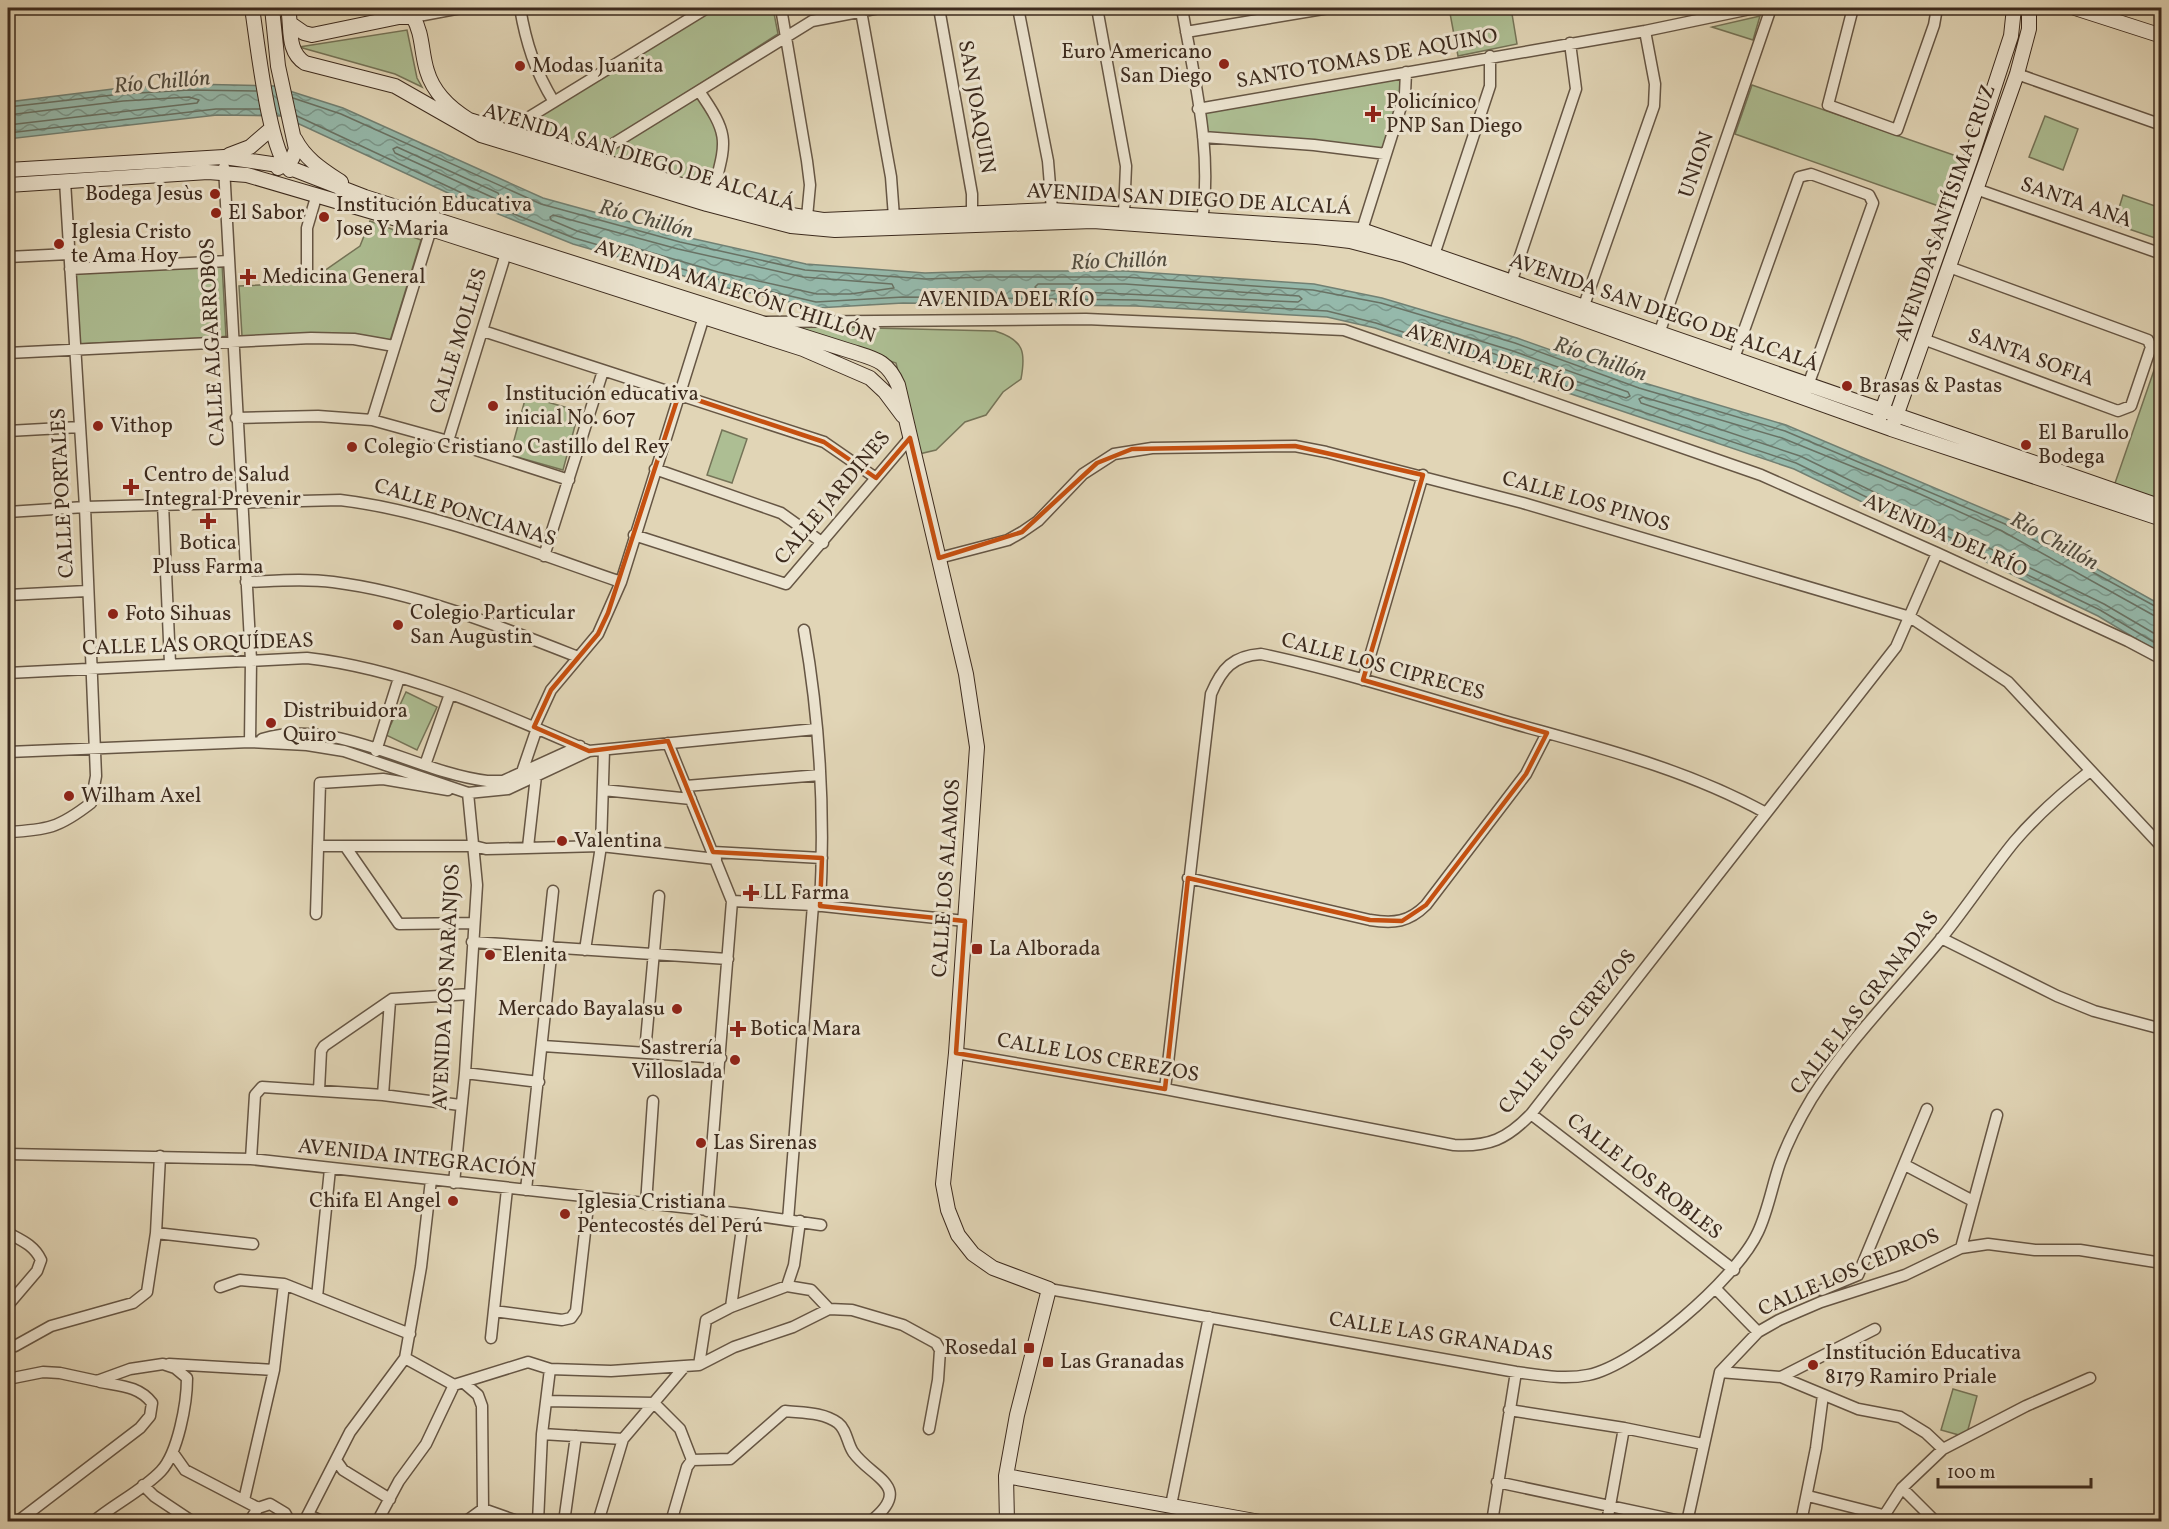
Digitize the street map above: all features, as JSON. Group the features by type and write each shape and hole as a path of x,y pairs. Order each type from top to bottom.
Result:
{"main road":[{"path":"252,8 272,128 285,166 333,199"},
{"path":"248,175 285,166 292,159 296,149 278,68 272,8"},
{"name":"AVENIDA SAN DIEGO DE ALCALÁ","path":"288,8 292,49 297,58 305,63 395,86 481,135 745,215 817,229 1093,221 1362,230 1434,255 1509,287"},
{"name":"AVENIDA SANTÍSIMA CRUZ","path":"1884,427 1883,411 2011,36 2014,8"},
{"name":"AVENIDA SANTÍSIMA CRUZ","path":"1884,427 1897,416 2017,74 2029,29 2029,8"},
{"path":"2075,8 2162,36"},
{"path":"291,24 304,33 312,35 399,17 413,17"},
{"name":"AVENIDA SAN DIEGO DE ALCALÁ","path":"413,17 420,28 427,72 441,96 469,120 766,211 823,220 1052,210 1124,213 1350,241 1509,287 1806,392 1883,411 2133,503 2162,519"},
{"path":"224,157 250,147 272,128"},
{"path":"293,133 301,149 312,161 365,197"},
{"name":"AVENIDA MALECÓN CHILLÓN","path":"8,171 224,157 285,166 365,197 705,312 853,369 870,378 885,392 906,420"},
{"name":"AVENIDA MALECÓN CHILLÓN","path":"8,185 224,172 248,175 705,312 758,322 879,360 891,369 898,385 906,420"},
{"name":"AVENIDA SAN DIEGO DE ALCALÁ","path":"1581,312 1659,334 1733,361 1884,427 2133,503 2162,507"},
{"name":"CALLE LOS ALAMOS","path":"906,420 966,674 977,747 956,1053 943,1184 948,1210 958,1235 973,1254 993,1268 1049,1289"},
{"path":"1006,1521 1006,1476 1017,1415 1049,1289"},
{"path":"1006,1476 1261,1521"}],"street":[{"path":"413,17 461,8"},
{"path":"520,8 531,59 539,78 554,102"},
{"path":"505,132 707,8"},
{"path":"781,8 810,185 807,217"},
{"path":"579,165 784,36 812,21 879,8"},
{"name":"SAN JOAQUIN","path":"939,8 972,194 972,214"},
{"path":"1018,8 1048,161 1052,210"},
{"path":"1097,8 1126,166 1124,213"},
{"path":"1182,8 1203,137 1207,183 1201,224"},
{"path":"1186,32 1329,8"},
{"name":"SANTO TOMAS DE AQUINO","path":"1198,109 1490,56 1646,31 1755,8"},
{"name":"UNION","path":"1659,334 1771,8"},
{"path":"1853,8 1828,105 1891,130 1900,127 1934,25 1936,8"},
{"path":"861,11 891,177 894,217"},
{"path":"1581,312 1654,106 1655,84 1646,31"},
{"path":"1509,287 1576,89 1570,44"},
{"path":"1434,255 1490,86 1490,56"},
{"path":"1362,230 1405,94 1406,72"},
{"path":"2017,74 2162,125"},
{"path":"699,91 717,117 725,137 725,147 713,193"},
{"path":"1203,137 1314,145 1386,154"},
{"name":"CALLE ALGARROBOS","path":"224,157 240,501 251,660 250,742"},
{"path":"1733,361 1799,177 1811,174 1869,195 1873,203 1806,392"},
{"name":"CALLE PORTALES","path":"8,832 45,830 74,816 91,803 96,776 85,507 65,181"},
{"name":"SANTA ANA","path":"1976,189 2162,254"},
{"path":"307,278 307,228 317,194"},
{"path":"372,420 431,229"},
{"name":"CALLE MOLLES","path":"448,441 506,253"},
{"path":"8,257 69,254"},
{"path":"70,270 229,261"},
{"name":"SANTA SOFIA","path":"1923,339 2118,411 2126,410 2131,406 2151,347 2148,340 1949,267"},
{"path":"522,772 536,727 551,690 598,634 621,582 705,312"},
{"name":"AVENIDA DEL RÍO","path":"758,322 1086,319 1344,330 1761,475 2128,640 2162,659"},
{"path":"483,331 824,442 876,478"},
{"path":"8,353 312,338 354,339 394,346"},
{"path":"544,556 603,371"},
{"path":"237,418 318,416 372,420 448,441 569,480"},
{"path":"8,432 80,427"},
{"name":"CALLE JARDINES","path":"634,535 786,584 910,438"},
{"name":"CALLE LOS PINOS","path":"939,558 1008,540 1022,532 1097,463 1132,449 1295,446 1423,475 1910,617 2008,682 2162,847"},
{"path":"655,469 781,513 823,543"},
{"path":"1363,680 1423,475"},
{"name":"CALLE PONCIANAS","path":"8,512 240,501 340,500 375,504 621,582"},
{"path":"163,504 170,663"},
{"name":"CALLE LOS CEREZOS","path":"956,1053 1165,1089 1454,1145 1477,1146 1500,1139 1518,1127 1531,1114 1896,647 1937,553"},
{"path":"246,582 321,581 359,586 481,620 578,657"},
{"path":"8,595 87,591"},
{"path":"788,1220 822,858 820,775 804,630"},
{"name":"CALLE LOS CIPRECES","path":"1165,1089 1211,694 1218,676 1230,662 1246,655 1262,654 1363,680 1679,772 1737,797 1766,813"},
{"name":"CALLE LAS ORQUÍDEAS","path":"8,673 170,663 307,658 348,663 450,694 536,727 584,749"},
{"path":"376,750 399,678"},
{"path":"425,765 450,694"},
{"path":"250,742 302,732 340,738 487,782 503,781 584,749 604,750 816,729"},
{"path":"1188,878 1370,920 1402,921 1415,916 1527,774 1547,733"},
{"path":"8,752 96,746 250,742 327,748 467,792"},
{"path":"668,743 732,901 707,1211"},
{"path":"316,914 319,785 322,781 383,779 467,792 502,791 536,776 584,749"},
{"path":"585,950 601,846 604,750"},
{"name":"CALLE LAS GRANADAS","path":"1049,1289 1516,1372 1569,1377 1589,1374 1610,1367 1675,1323 1716,1289 1734,1270 1758,1233 1780,1162 1812,1098 1842,1057 1941,938 2013,843 2036,818 2090,771"},
{"path":"686,786 820,775"},
{"path":"528,847 536,776"},
{"path":"603,790 691,799"},
{"name":"AVENIDA LOS NARANJOS","path":"454,1183 465,1073 477,885 467,792"},
{"path":"318,846 474,846 486,849 601,846 715,855 822,858"},
{"path":"345,846 399,924 473,922"},
{"path":"526,1190 543,1046 554,891"},
{"path":"645,1052 659,896"},
{"path":"732,901 817,906 965,921"},
{"path":"1941,938 2057,996 2094,1011 2162,1029"},
{"path":"472,942 585,950 655,952 728,959"},
{"path":"319,1090 321,1051 324,1046 392,999 470,994"},
{"path":"383,1095 390,1002"},
{"path":"543,1046 721,1058"},
{"path":"465,1073 539,1082"},
{"path":"251,1160 253,1107 259,1088 383,1095 460,1105"},
{"path":"646,1204 653,1101"},
{"path":"1822,1290 1858,1275 1927,1109"},
{"name":"CALLE LOS ROBLES","path":"1531,1114 1734,1270"},
{"path":"1961,1248 1997,1115"},
{"name":"AVENIDA INTEGRACIÓN","path":"8,1154 251,1160 744,1214 821,1225"},
{"path":"15,1346 51,1326 133,1304 147,1292 156,1233 160,1156"},
{"path":"1905,1165 1973,1201"},
{"path":"317,1297 330,1169"},
{"path":"324,1521 306,1518 350,1432 405,1358 431,1180"},
{"path":"491,1338 507,1188"},
{"path":"494,1311 562,1320 571,1318 576,1311 589,1197"},
{"path":"731,1307 744,1214"},
{"path":"787,1286 795,1265 800,1221"},
{"path":"8,1233 37,1251 41,1260 37,1270 8,1305"},
{"path":"156,1233 253,1244"},
{"name":"CALLE LOS CEDROS","path":"1720,1372 1758,1332 1821,1302 1905,1275 1961,1248 1988,1244 2035,1250 2080,1250 2162,1263"},
{"path":"220,1287 240,1280 284,1284 410,1335"},
{"path":"244,1500 274,1370 284,1284"},
{"path":"699,1365 704,1321 731,1307 787,1286 811,1290 829,1309"},
{"path":"1716,1289 1758,1332"},
{"path":"377,1521 426,1444 459,1384 528,1362 550,1370 611,1371 699,1365 734,1347 793,1327 829,1309 875,1315 903,1325 936,1343 939,1350 938,1380 929,1429"},
{"path":"1171,1505 1209,1317"},
{"path":"1781,1377 1875,1329"},
{"path":"405,1358 478,1395 482,1406 483,1509"},
{"path":"97,1382 130,1369 163,1364 274,1370"},
{"path":"93,1521 161,1471 173,1453 187,1402 187,1378 175,1368 163,1364"},
{"path":"598,1521 623,1438 685,1366"},
{"path":"538,1521 542,1434 550,1370"},
{"path":"8,1379 43,1372 60,1373 135,1388 145,1393 152,1403 150,1416 140,1428 16,1521"},
{"path":"1492,1521 1516,1372"},
{"path":"1497,1482 1686,1521 1720,1372 1781,1377 1858,1409 1900,1417 1926,1433 1943,1449"},
{"path":"1808,1496 1882,1518 1902,1488 1943,1449 2026,1406 2090,1378"},
{"path":"1801,1521 1808,1496 1823,1395"},
{"path":"546,1401 654,1403 680,1430 692,1460"},
{"path":"1509,1410 1624,1428 1703,1444"},
{"path":"692,1460 730,1459 785,1411 816,1413 840,1424 854,1452 888,1484 890,1494 886,1505 870,1521"},
{"path":"1607,1521 1624,1428"},
{"path":"542,1434 623,1438"},
{"path":"564,1521 576,1436"},
{"path":"173,1453 185,1470 258,1508"},
{"path":"336,1460 343,1470 390,1498"},
{"path":"671,1521 687,1467 692,1460"},
{"path":"144,1485 154,1496 193,1521"},
{"path":"1902,1488 1936,1521"},
{"path":"249,1521 258,1508 270,1504 285,1513 290,1521"},
{"path":"465,1521 483,1509"},
{"path":"483,1509 520,1521"}],"highlighted area":[{"path":"679,394 824,442 876,478 910,438 939,558 1022,532 1097,463 1132,449 1295,446 1423,475 1363,680 1547,733 1526,774 1426,905 1402,921 1370,920 1188,878 1165,1089 956,1053 965,921 820,906 822,858 713,852 668,741 589,751 534,727 551,690 598,634 608,613"}],"shaded area":[{"path":"715,8 773,8 778,34 592,153 517,130"},
{"path":"1449,8 1511,8 1517,44 1458,56"},
{"path":"1760,16 1753,40 1712,27"},
{"path":"407,30 417,78 422,87 395,74 299,47"},
{"path":"1402,77 1401,94 1384,150 1206,135 1202,112"},
{"path":"1752,85 1965,159 1947,209 1735,134"},
{"path":"698,96 721,136 711,189 601,156"},
{"path":"2045,116 2078,129 2063,170 2029,157"},
{"path":"2123,195 2161,208 2161,240 2114,224"},
{"path":"370,221 421,240 390,341 242,336 239,286 303,283 311,280 360,246"},
{"path":"222,263 226,337 78,344 73,271"},
{"path":"789,326 995,331 1012,338 1021,348 1023,361 1021,379 1003,392 986,415 965,422 936,450 919,454 896,363"},
{"path":"2161,350 2161,503 2114,486"},
{"path":"526,396 579,411 563,470 510,455"},
{"path":"722,430 747,439 732,483 707,475"},
{"path":"406,692 437,707 417,750 386,735"},
{"path":"1953,1389 1977,1396 1966,1437 1941,1430"}],"water":[{"path":"189,84 274,86 343,108 543,198 681,236 806,264 925,273 1125,271 1314,284 1382,298 1517,338 1641,382 1786,425 2008,519 2161,605 2161,654 2098,616 1794,469 1375,328 1327,317 1136,306 903,303 816,308 715,285 573,244 461,199 282,116 217,115 8,139 8,102 121,88"}],"place":[{"name":"Euro Americano San Diego","path":"1224,64"},
{"name":"Modas Juanita","path":"520,66"},
{"name":"Policínico PNP San Diego","path":"1373,114"},
{"name":"Bodega Jesùs","path":"215,194"},
{"name":"El Sabor","path":"216,213"},
{"name":"Institución Educativa Jose Y Maria","path":"324,217"},
{"name":"Iglesia Cristo te Ama Hoy","path":"59,244"},
{"name":"Medicina General","path":"248,277"},
{"name":"Brasas & Pastas","path":"1847,386"},
{"name":"Institución educativa inicial No. 607","path":"493,406"},
{"name":"Vithop","path":"98,426"},
{"name":"El Barullo Bodega","path":"2026,445"},
{"name":"Colegio Cristiano Castillo del Rey","path":"352,447"},
{"name":"Centro de Salud Integral Prevenir","path":"131,487"},
{"name":"Botica Pluss Farma","path":"208,521"},
{"name":"Foto Sihuas","path":"113,614"},
{"name":"Colegio Particular San Augustin","path":"398,625"},
{"name":"Distribuidora Quiro","path":"271,723"},
{"name":"Wilham Axel","path":"69,796"},
{"name":"Valentina","path":"562,841"},
{"name":"LL Farma","path":"751,893"},
{"name":"La Alborada","path":"977,949"},
{"name":"Elenita","path":"490,955"},
{"name":"Mercado Bayalasu","path":"677,1009"},
{"name":"Botica Mara","path":"738,1029"},
{"name":"Sastrería Villoslada","path":"735,1060"},
{"name":"Las Sirenas","path":"701,1143"},
{"name":"Chifa El Angel","path":"453,1201"},
{"name":"Iglesia Cristiana Pentecostés del Perú","path":"565,1214"},
{"name":"Rosedal","path":"1029,1348"},
{"name":"Las Granadas","path":"1048,1362"},
{"name":"Institución Educativa 8179 Ramiro Priale","path":"1813,1365"}],"water label":[{"name":"Río Chillón","path":"162,83"},
{"name":"Río Chillón","path":"646,220"},
{"name":"Río Chillón","path":"1119,262"},
{"name":"Río Chillón","path":"1600,360"},
{"name":"Río Chillón","path":"2054,542"}]}
